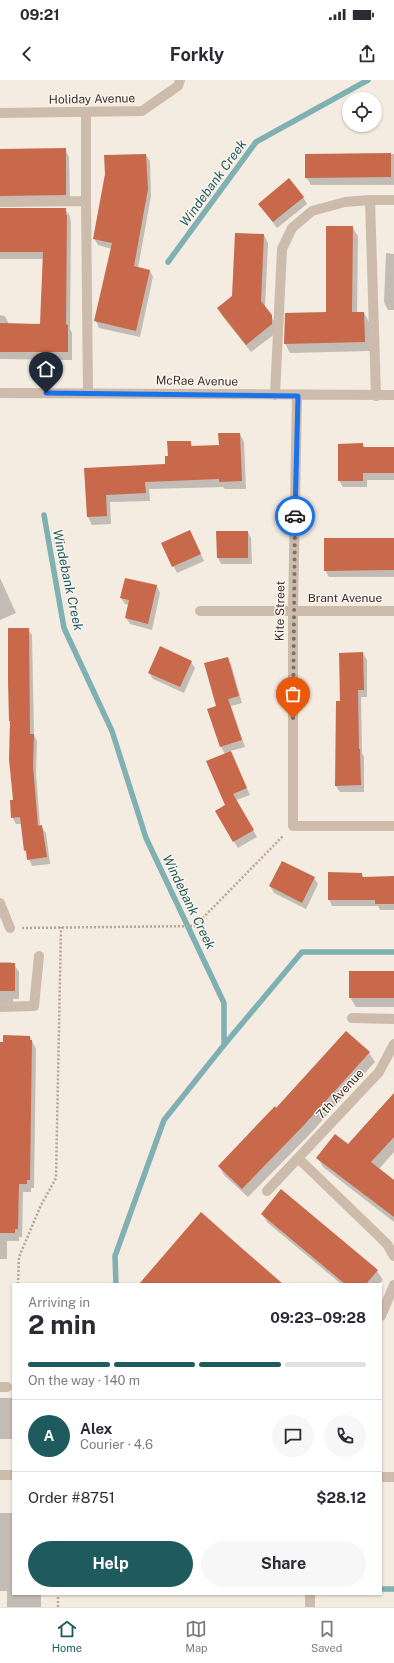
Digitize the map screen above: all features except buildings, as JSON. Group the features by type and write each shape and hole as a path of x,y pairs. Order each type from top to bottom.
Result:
{"street":[{"name":"Holiday Avenue","path":"0,113 142,111 179,83"},
{"path":"86,112 88,393"},
{"path":"370,200 376,396"},
{"path":"275,395 282,249 292,228 312,211 345,202 394,200"},
{"path":"0,202 86,201"},
{"name":"McRae Avenue","path":"0,393 394,396"},
{"name":"Kite Street","path":"293,826 293,611 298,396"},
{"name":"Brant Avenue","path":"200,611 394,611"},
{"path":"293,826 394,826"},
{"path":"0,903 10,928"},
{"path":"0,1007 34,1006 38,956"},
{"path":"352,1018 394,1019"},
{"name":"7th Avenue","path":"267,1191 379,1072 394,1044"},
{"path":"298,1158 387,1244 394,1256"},
{"path":"382,1314 394,1285"},
{"path":"0,1475 12,1475"},
{"path":"382,1477 394,1477"},
{"path":"310,1595 310,1607"}],"path":[{"path":"10,928 195,926 293,826"},
{"path":"18,1283 19,1257 41,1205 56,1178 61,927"},
{"path":"58,1595 58,1607"}],"waterway":[{"name":"Windebank Creek","path":"168,262 256,142 368,80"},
{"name":"Windebank Creek","path":"44,515 64,628 112,731 146,838 224,1003 224,1045 164,1120 115,1256 116,1283"},
{"path":"224,1045 302,952 394,952"},
{"name":"Windebank Creek","path":"382,1589 394,1589"}],"way so far":[{"path":"293,718 295,516"}],"route":[{"path":"46,393 298,396 295,516"}]}
